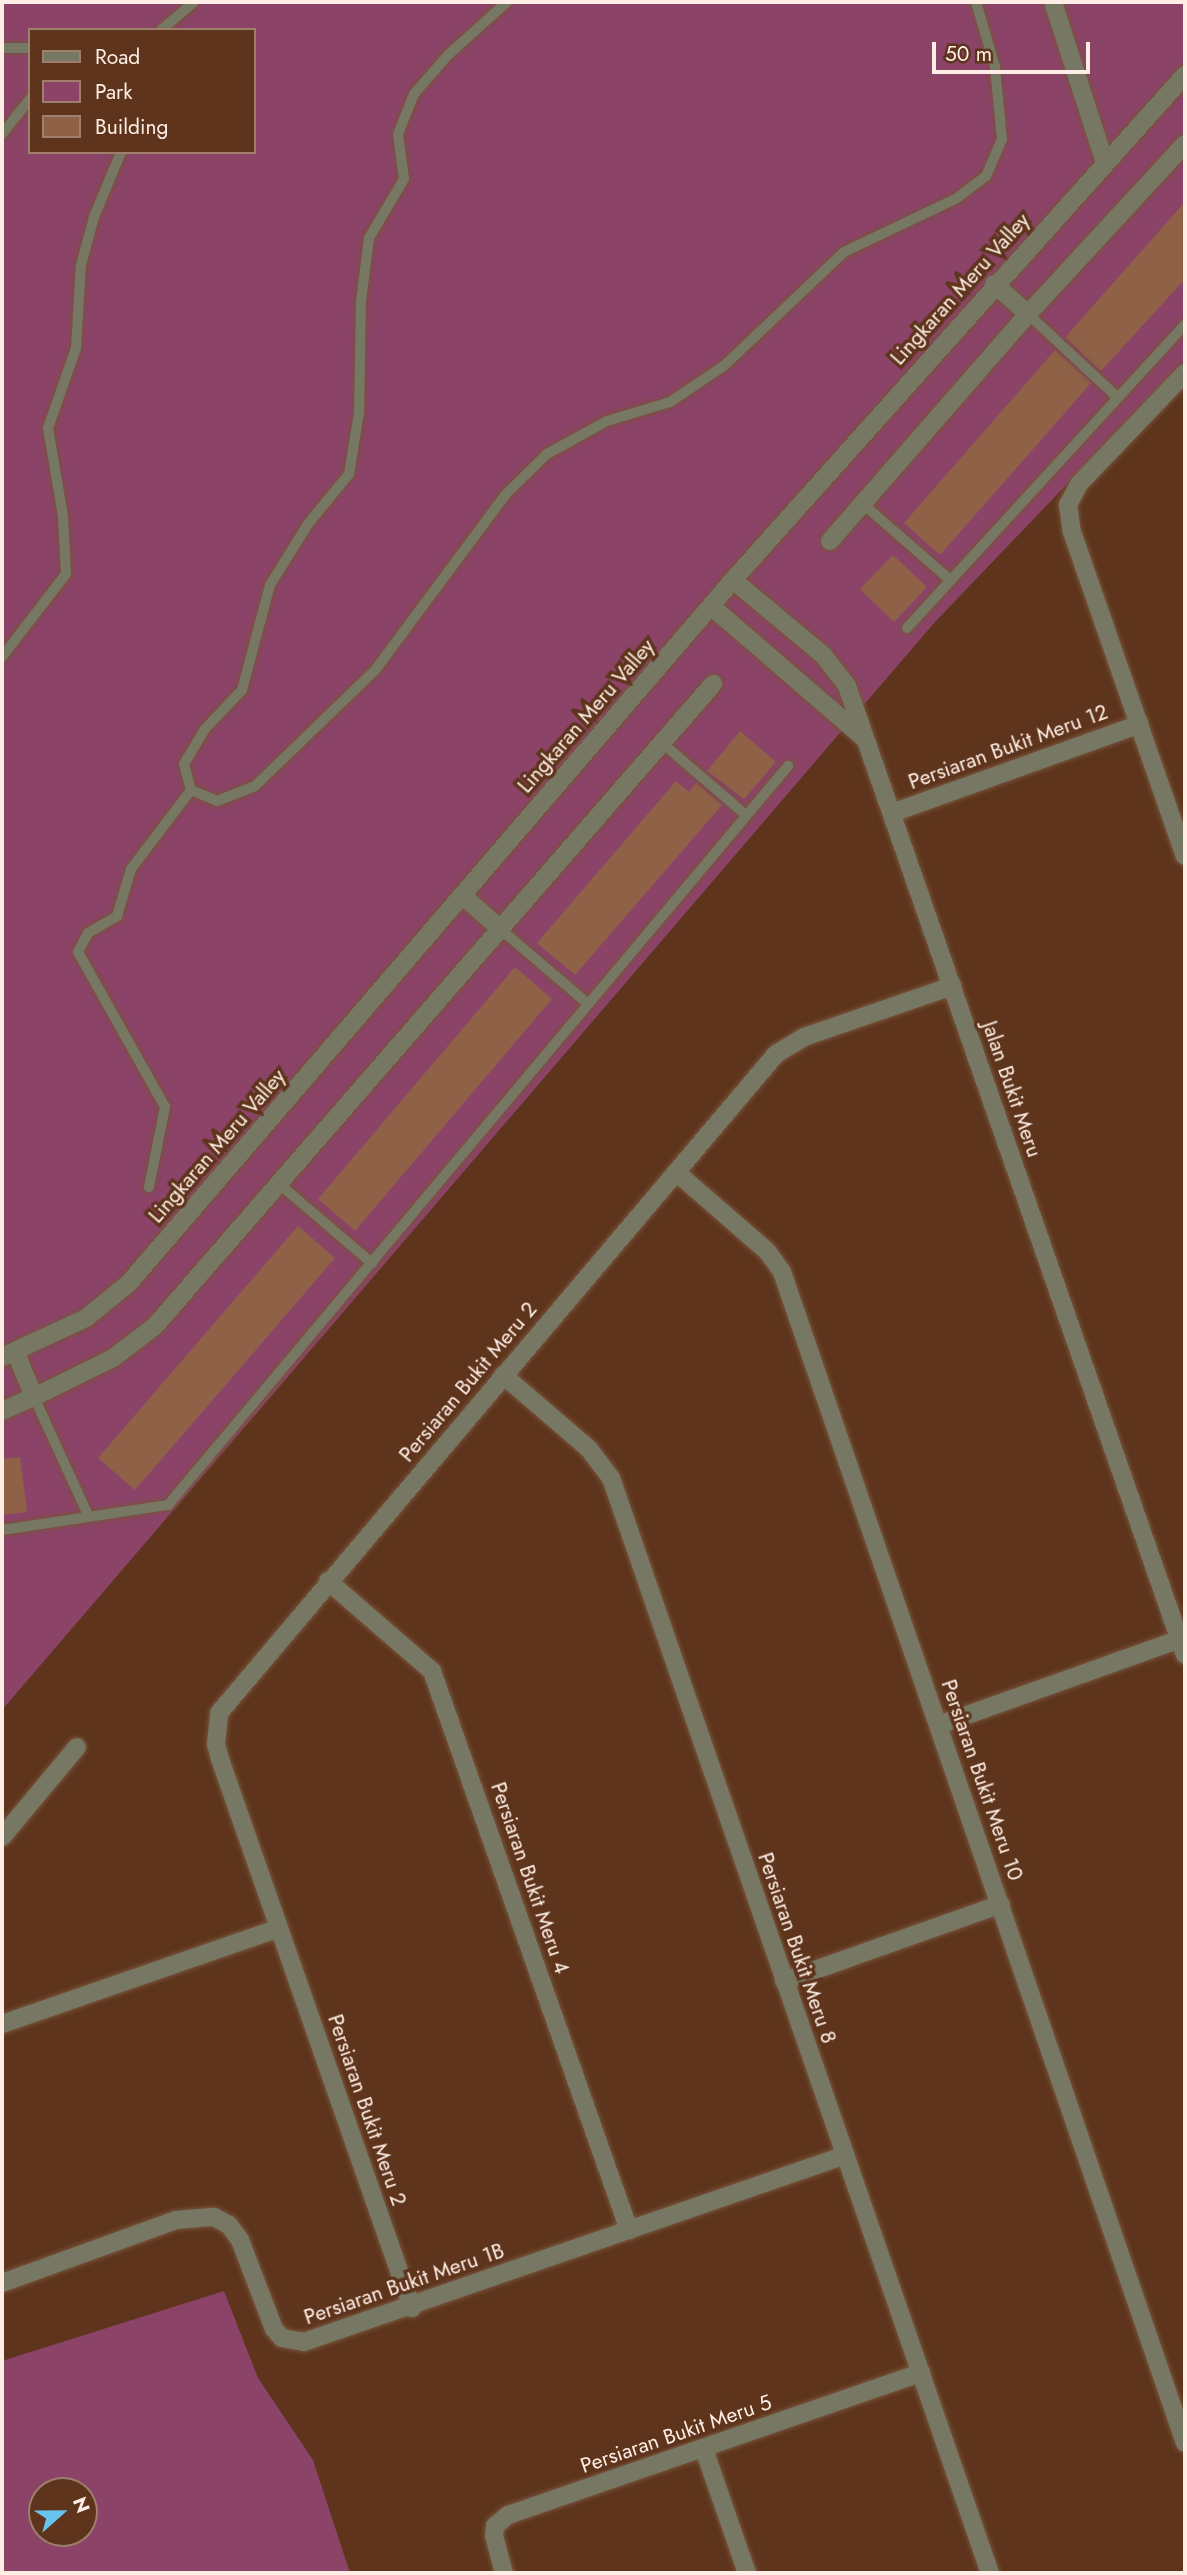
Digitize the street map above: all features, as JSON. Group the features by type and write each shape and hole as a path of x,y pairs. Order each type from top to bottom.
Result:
{"street":[{"path":"1053,2 1105,163"},
{"name":"Lingkaran Meru Valley","path":"9,1355 86,1318 129,1283 733,580 994,284 1185,75"},
{"path":"830,541 1028,314 1185,144"},
{"path":"994,284 1028,314"},
{"name":"Persiaran Bukit Meru 12","path":"1184,379 1079,484 1068,505 1072,532 1185,856"},
{"name":"Jalan Bukit Meru","path":"733,580 837,669 867,740 1182,1647"},
{"path":"711,606 867,740"},
{"path":"2,1411 134,1344 713,684"},
{"name":"Persiaran Bukit Meru 12","path":"892,813 1140,724"},
{"path":"462,895 498,927"},
{"name":"Persiaran Bukit Meru 2","path":"412,2308 220,1759 216,1728 226,1700 785,1046 952,986"},
{"name":"Persiaran Bukit Meru 10","path":"676,1172 768,1251 782,1272 1185,2443"},
{"path":"9,1355 34,1396"},
{"name":"Persiaran Bukit Meru 8","path":"503,1376 589,1449 611,1479 990,2573"},
{"name":"Persiaran Bukit Meru 4","path":"328,1581 432,1671 629,2230"},
{"path":"939,1725 1182,1647"},
{"path":"2,1837 77,1747"},
{"path":"784,1980 1001,1905"},
{"path":"2,2024 279,1927"},
{"name":"Persiaran Bukit Meru 1B","path":"2,2283 195,2216 214,2217 229,2225 240,2240 274,2329 293,2343 412,2308 846,2155"},
{"name":"Persiaran Bukit Meru 5","path":"504,2573 494,2536 501,2519 921,2373"},
{"path":"704,2449 747,2573"}],"lane":[{"path":"163,28 194,2"},
{"path":"191,790 184,764 205,729 242,691 270,585 308,524 349,474 359,412 361,301 369,239 404,179 398,134 414,94 448,55 507,2"},
{"path":"191,790 217,801 255,786 376,669 505,495 547,454 607,421 670,402 726,365 844,252 957,198 986,176 1002,139 995,67 976,2"},
{"path":"2,48 28,48"},
{"path":"2,134 28,102"},
{"path":"2,657 66,574 63,516 48,428 76,348 81,265 94,217 120,154"},
{"path":"1028,314 1116,396"},
{"path":"907,628 1116,396 1185,325"},
{"path":"863,504 950,580"},
{"path":"661,742 746,815"},
{"path":"2,1530 168,1505 788,766"},
{"path":"149,1187 165,1107 78,952 88,933 117,916 131,869 191,790"},
{"path":"498,927 589,1004"},
{"path":"277,1182 372,1263"},
{"path":"34,1396 89,1517"}],"green space":[{"path":"2,2 1185,2 1185,361 935,622 2,1710"},
{"path":"224,2291 258,2378 313,2460 350,2573 2,2573 2,2361"}],"building":[{"path":"1185,202 1185,279 1101,371 1066,338"},
{"path":"1055,350 1091,383 940,555 904,523"},
{"path":"893,555 927,587 894,622 860,589"},
{"path":"740,731 776,762 744,799 707,771"},
{"path":"676,781 689,792 696,783 722,805 575,975 537,943"},
{"path":"515,967 552,999 355,1231 318,1199"},
{"path":"298,1226 335,1258 135,1490 98,1458"},
{"path":"20,1457 27,1512 2,1515 2,1459"}]}
